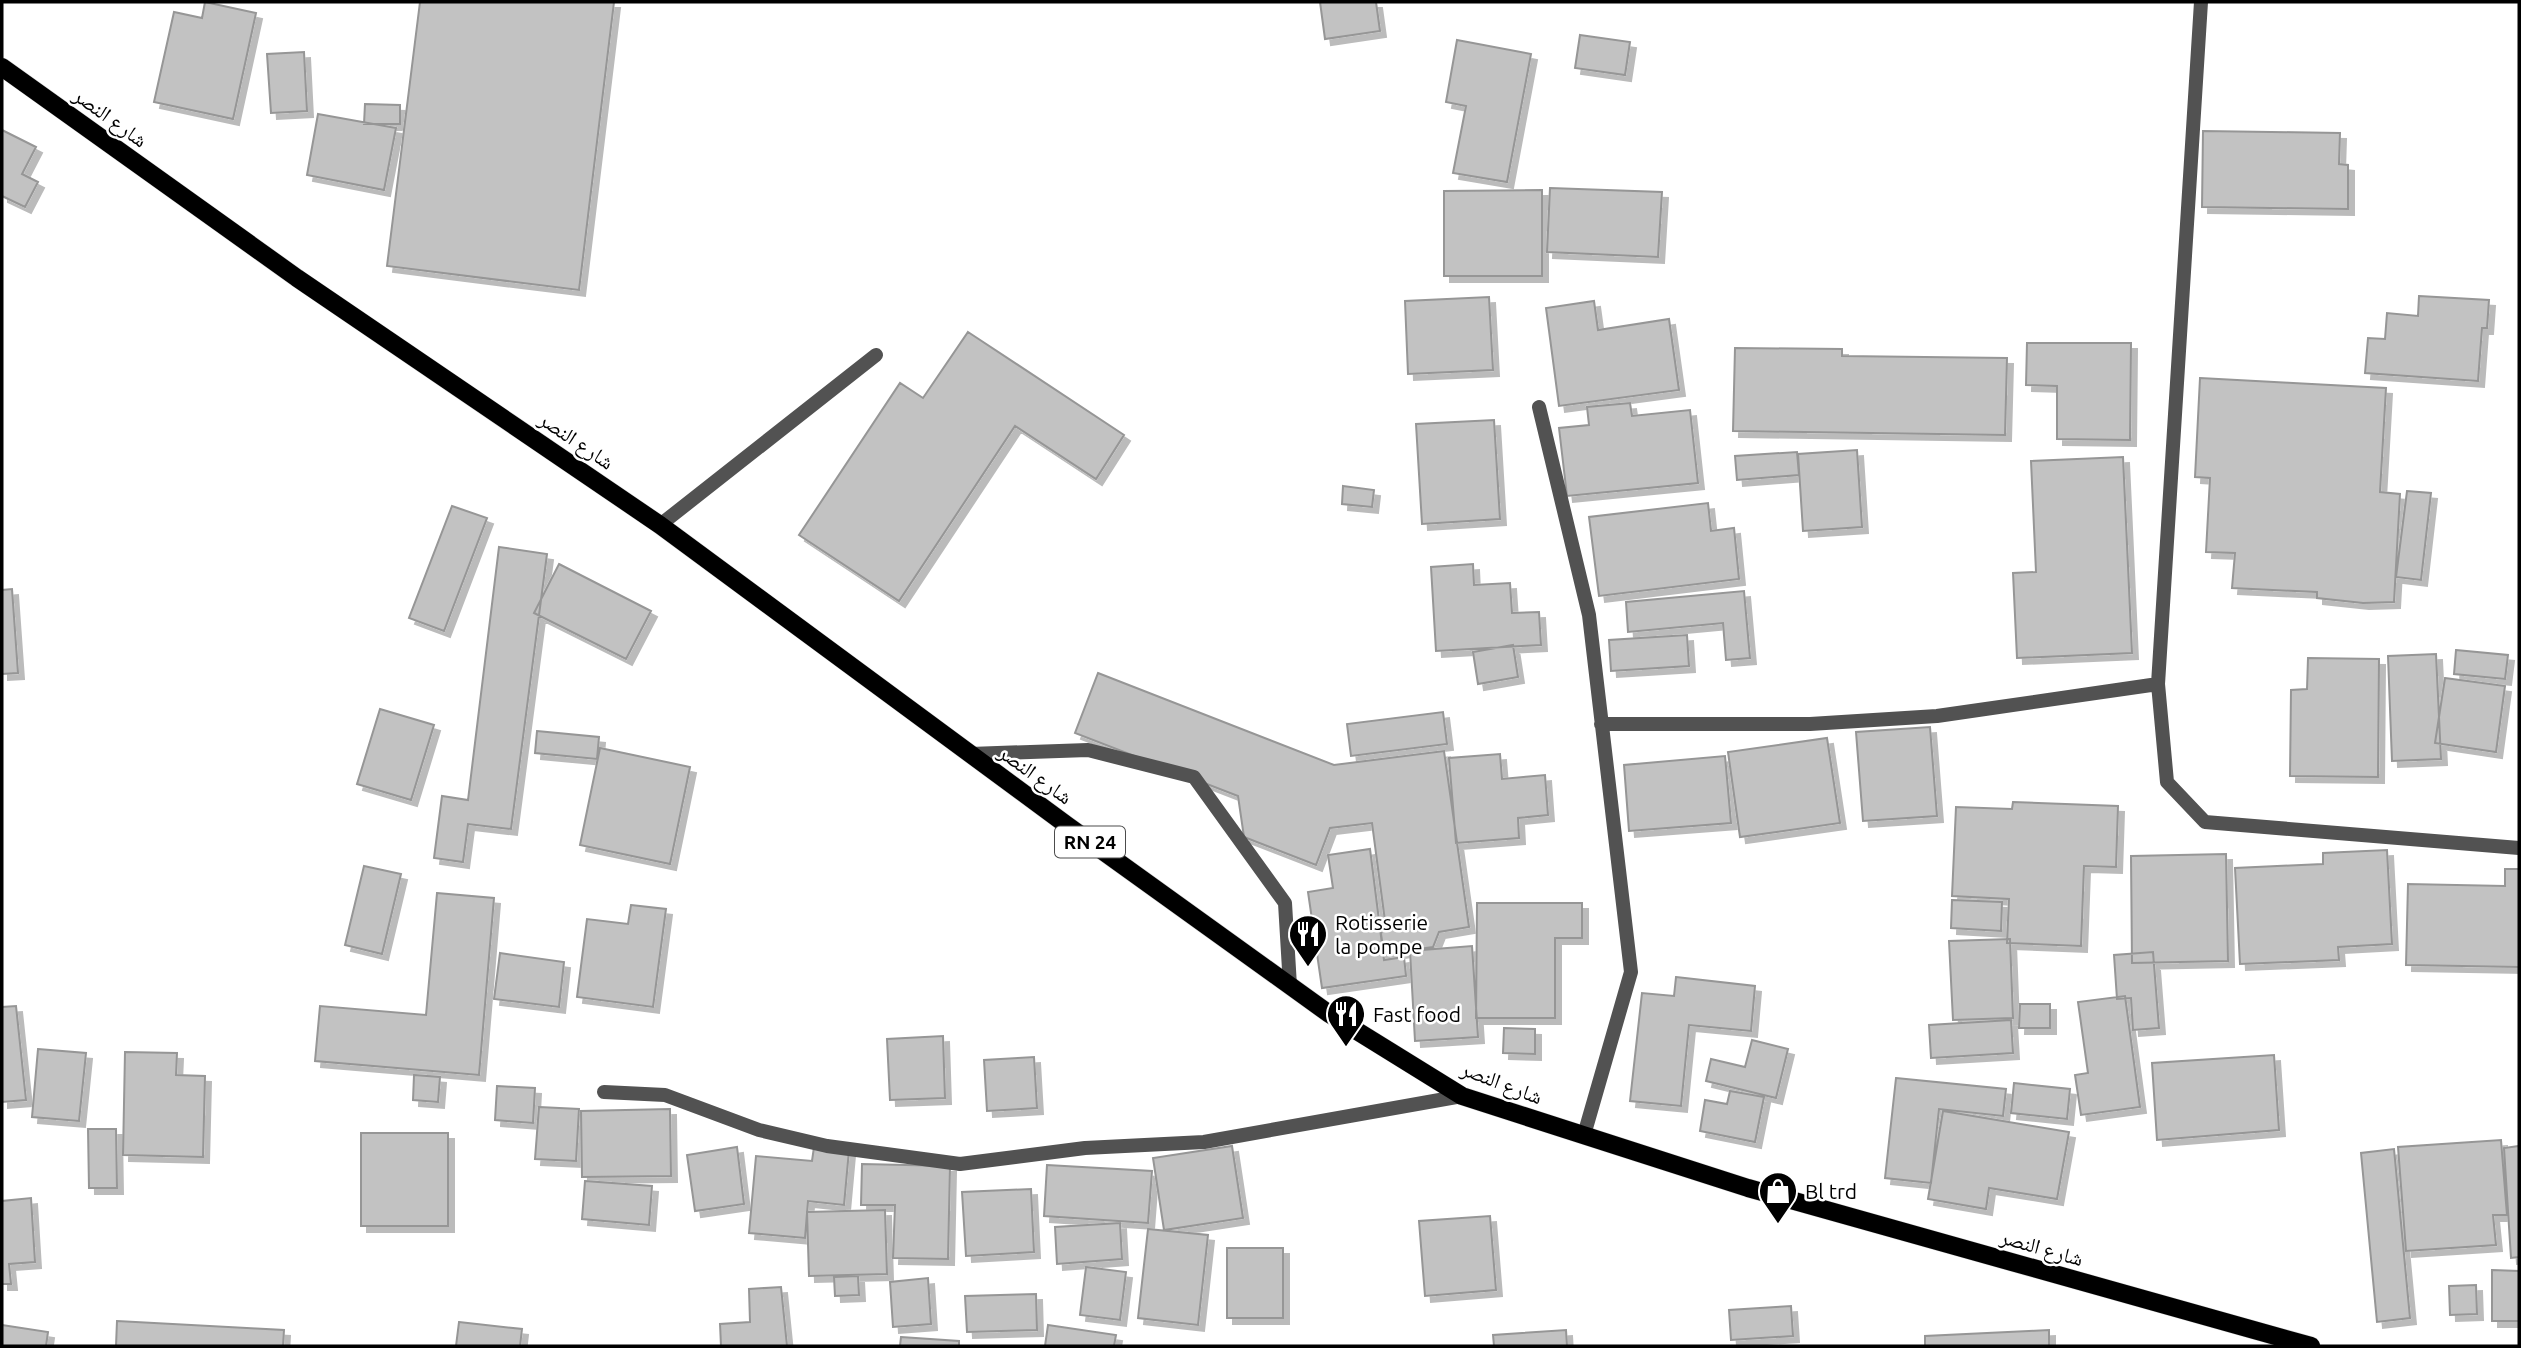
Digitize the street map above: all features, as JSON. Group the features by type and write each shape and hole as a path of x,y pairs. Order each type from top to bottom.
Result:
{"main road":[{"name":"شارع النصر","path":"2,67 297,278 660,524 970,754 1328,1013 1462,1096 1748,1188 2311,1346"}],"street":[{"path":"2201,2 2158,684 2168,782 2205,822 2519,848"},
{"path":"660,524 876,355"},
{"path":"1539,407 1589,615 1631,972 1584,1135"},
{"path":"1601,724 1810,724 1937,716 2158,684"},
{"path":"970,754 1088,750 1194,778 1285,903 1290,986"},
{"path":"604,1092 665,1096 759,1130 827,1146 960,1164 1086,1148 1204,1142 1462,1096"}],"building":[{"path":"205,2 256,13 233,119 154,102 174,12 202,18"},
{"path":"420,2 614,2 579,290 387,266"},
{"path":"1320,2 1376,2 1380,31 1325,39"},
{"path":"1580,35 1630,42 1625,75 1575,68"},
{"path":"1457,40 1531,54 1507,182 1453,173 1466,106 1446,102"},
{"path":"304,52 307,111 271,113 267,54"},
{"path":"365,104 400,105 400,124 364,124"},
{"path":"318,114 396,128 384,190 307,175"},
{"path":"2,130 36,147 22,174 38,182 25,207 2,196"},
{"path":"2203,131 2340,133 2339,164 2348,165 2348,209 2202,207"},
{"path":"1550,188 1662,192 1658,257 1547,252"},
{"path":"1542,190 1542,276 1444,276 1444,191"},
{"path":"2419,296 2489,300 2487,328 2482,328 2478,381 2365,373 2368,338 2385,339 2387,313 2418,316"},
{"path":"1489,297 1493,370 1408,374 1405,301"},
{"path":"1594,301 1598,330 1669,319 1679,390 1559,406 1546,308"},
{"path":"968,332 1124,435 1096,479 1015,426 899,601 799,535 900,383 923,398"},
{"path":"2027,343 2131,343 2130,440 2057,439 2057,386 2026,385"},
{"path":"1735,348 1842,349 1842,356 2007,358 2005,435 1733,431"},
{"path":"2200,378 2386,388 2380,492 2400,494 2394,602 2363,603 2317,598 2317,592 2232,588 2235,553 2206,552 2210,478 2195,477"},
{"path":"1630,403 1632,416 1690,410 1698,483 1567,496 1559,428 1589,425 1587,407"},
{"path":"1494,420 1500,519 1422,524 1416,424"},
{"path":"1857,450 1862,527 1803,531 1798,454"},
{"path":"1797,452 1799,475 1737,480 1735,456"},
{"path":"2123,457 2132,653 2017,658 2013,573 2036,572 2031,461"},
{"path":"1343,486 1374,490 1372,507 1342,504"},
{"path":"2407,491 2431,493 2421,580 2396,577"},
{"path":"1708,503 1711,531 1734,528 1739,579 1599,596 1589,517"},
{"path":"452,506 487,518 444,631 409,618"},
{"path":"499,547 547,554 511,829 468,824 463,862 434,858 442,796 468,800"},
{"path":"559,564 651,611 626,659 534,613"},
{"path":"1473,564 1474,585 1510,583 1512,613 1539,612 1541,645 1436,651 1431,567"},
{"path":"12,589 18,673 2,674 2,590"},
{"path":"1744,591 1750,658 1726,660 1723,623 1628,632 1626,602"},
{"path":"1687,635 1689,666 1611,671 1609,640"},
{"path":"1513,645 1518,677 1478,684 1473,652"},
{"path":"2456,650 2508,655 2505,679 2454,674"},
{"path":"2436,654 2441,759 2392,761 2388,656"},
{"path":"2308,658 2379,659 2378,777 2290,776 2291,690 2307,689"},
{"path":"1098,673 1334,765 1444,751 1469,927 1439,932 1433,947 1384,954 1381,934 1385,921 1372,823 1330,828 1316,865 1244,837 1238,796 1075,733"},
{"path":"2445,678 2505,686 2496,752 2435,743"},
{"path":"380,709 434,725 411,800 357,784"},
{"path":"1443,712 1447,744 1351,756 1347,724"},
{"path":"1930,727 1937,816 1863,821 1856,732"},
{"path":"537,731 599,737 597,759 535,753"},
{"path":"1827,738 1840,823 1740,837 1728,752"},
{"path":"600,748 690,767 670,864 580,845"},
{"path":"1500,754 1502,779 1545,775 1548,815 1518,818 1519,838 1456,843 1449,758"},
{"path":"1725,756 1731,823 1629,831 1624,765"},
{"path":"2013,802 2118,806 2116,867 2084,866 2081,946 2007,943 2009,899 1952,896 1956,807 2012,809"},
{"path":"1370,849 1384,960 1404,957 1406,976 1322,988 1308,892 1333,888 1328,855"},
{"path":"2387,850 2392,944 2338,947 2339,960 2240,964 2235,868 2323,864 2323,853"},
{"path":"2226,854 2228,961 2132,963 2131,856"},
{"path":"364,866 401,874 382,954 345,945"},
{"path":"2505,869 2519,869 2519,967 2406,965 2408,884 2505,886"},
{"path":"437,893 494,898 479,1075 315,1061 320,1006 426,1015"},
{"path":"1952,900 2002,902 2001,931 1951,928"},
{"path":"1477,903 1582,903 1582,938 1555,938 1555,1018 1476,1018"},
{"path":"631,905 666,909 653,1007 577,997 587,919 628,924"},
{"path":"2010,939 2013,1018 1953,1020 1949,941"},
{"path":"1472,946 1478,1037 1415,1041 1410,951"},
{"path":"2153,952 2159,1028 2133,1030 2131,998 2117,999 2114,955"},
{"path":"500,953 564,962 559,1007 494,999"},
{"path":"1676,977 1755,986 1751,1031 1689,1025 1681,1106 1630,1101 1642,993 1674,996"},
{"path":"2125,996 2140,1107 2081,1115 2075,1075 2088,1073 2078,1002"},
{"path":"2020,1004 2050,1004 2050,1028 2019,1028"},
{"path":"16,1006 26,1100 2,1102 2,1007"},
{"path":"2011,1020 2013,1053 1931,1058 1929,1025"},
{"path":"1504,1028 1535,1029 1535,1054 1503,1053"},
{"path":"943,1036 945,1098 890,1100 887,1039"},
{"path":"1752,1040 1788,1049 1776,1098 1706,1081 1711,1059 1745,1067"},
{"path":"38,1049 86,1053 79,1121 32,1117"},
{"path":"125,1052 177,1053 176,1075 205,1076 203,1157 123,1155"},
{"path":"2274,1055 2279,1130 2157,1140 2152,1063"},
{"path":"1034,1057 1037,1108 987,1111 984,1060"},
{"path":"414,1075 440,1077 438,1102 413,1100"},
{"path":"1896,1078 2006,1089 2003,1116 1939,1109 1931,1183 1885,1178"},
{"path":"2014,1083 2070,1089 2067,1119 2011,1113"},
{"path":"497,1086 535,1088 533,1123 495,1120"},
{"path":"1730,1091 1764,1097 1755,1142 1700,1131 1705,1100 1727,1104"},
{"path":"539,1107 579,1109 576,1161 535,1159"},
{"path":"670,1109 671,1176 582,1177 581,1111"},
{"path":"1943,1111 2069,1132 2057,1199 1989,1188 1986,1209 1928,1199"},
{"path":"88,1129 116,1129 117,1188 89,1188"},
{"path":"361,1133 448,1133 448,1226 361,1226"},
{"path":"2501,1140 2507,1215 2493,1215 2496,1245 2406,1251 2398,1147"},
{"path":"1232,1146 1243,1218 1164,1230 1153,1158"},
{"path":"2519,1146 2519,1257 2511,1258 2504,1148"},
{"path":"737,1147 744,1204 695,1211 687,1155"},
{"path":"814,1147 849,1150 844,1205 808,1201 805,1238 749,1233 756,1156 812,1161"},
{"path":"2394,1149 2410,1318 2377,1322 2361,1153"},
{"path":"862,1164 950,1166 948,1259 893,1258 895,1205 861,1205"},
{"path":"1047,1165 1152,1171 1148,1223 1044,1216"},
{"path":"585,1181 652,1186 649,1225 582,1219"},
{"path":"1031,1189 1034,1252 966,1256 962,1192"},
{"path":"31,1198 35,1262 9,1264 11,1284 2,1284 2,1201"},
{"path":"885,1210 887,1274 809,1276 807,1212"},
{"path":"1490,1216 1496,1290 1425,1296 1419,1221"},
{"path":"1120,1223 1122,1259 1057,1264 1055,1227"},
{"path":"1148,1229 1208,1235 1198,1325 1138,1318"},
{"path":"1227,1248 1283,1248 1283,1318 1227,1318"},
{"path":"1086,1267 1126,1272 1120,1320 1080,1315"},
{"path":"2492,1270 2519,1271 2519,1321 2492,1321"},
{"path":"858,1276 859,1295 835,1296 834,1277"},
{"path":"928,1278 931,1324 893,1327 890,1282"},
{"path":"2476,1285 2477,1314 2450,1315 2449,1286"},
{"path":"781,1287 787,1346 721,1346 720,1324 750,1322 749,1289"},
{"path":"1036,1294 1037,1330 967,1332 965,1296"},
{"path":"1791,1306 1793,1336 1731,1340 1729,1310"},
{"path":"117,1321 284,1330 283,1346 116,1346"},
{"path":"459,1322 522,1329 520,1346 456,1346"},
{"path":"2,1325 48,1332 46,1346 2,1346"},
{"path":"1048,1325 1116,1335 1114,1346 1045,1346"},
{"path":"1566,1330 1567,1346 1494,1346 1493,1335"},
{"path":"2049,1330 2049,1346 1925,1346 1925,1336"},
{"path":"901,1337 959,1341 959,1346 900,1346"}],"place":[{"name":"Rotisserie la pompe","path":"1308,968"},
{"name":"Fast food","path":"1346,1048"},
{"name":"Bl trd","path":"1778,1225"}]}
